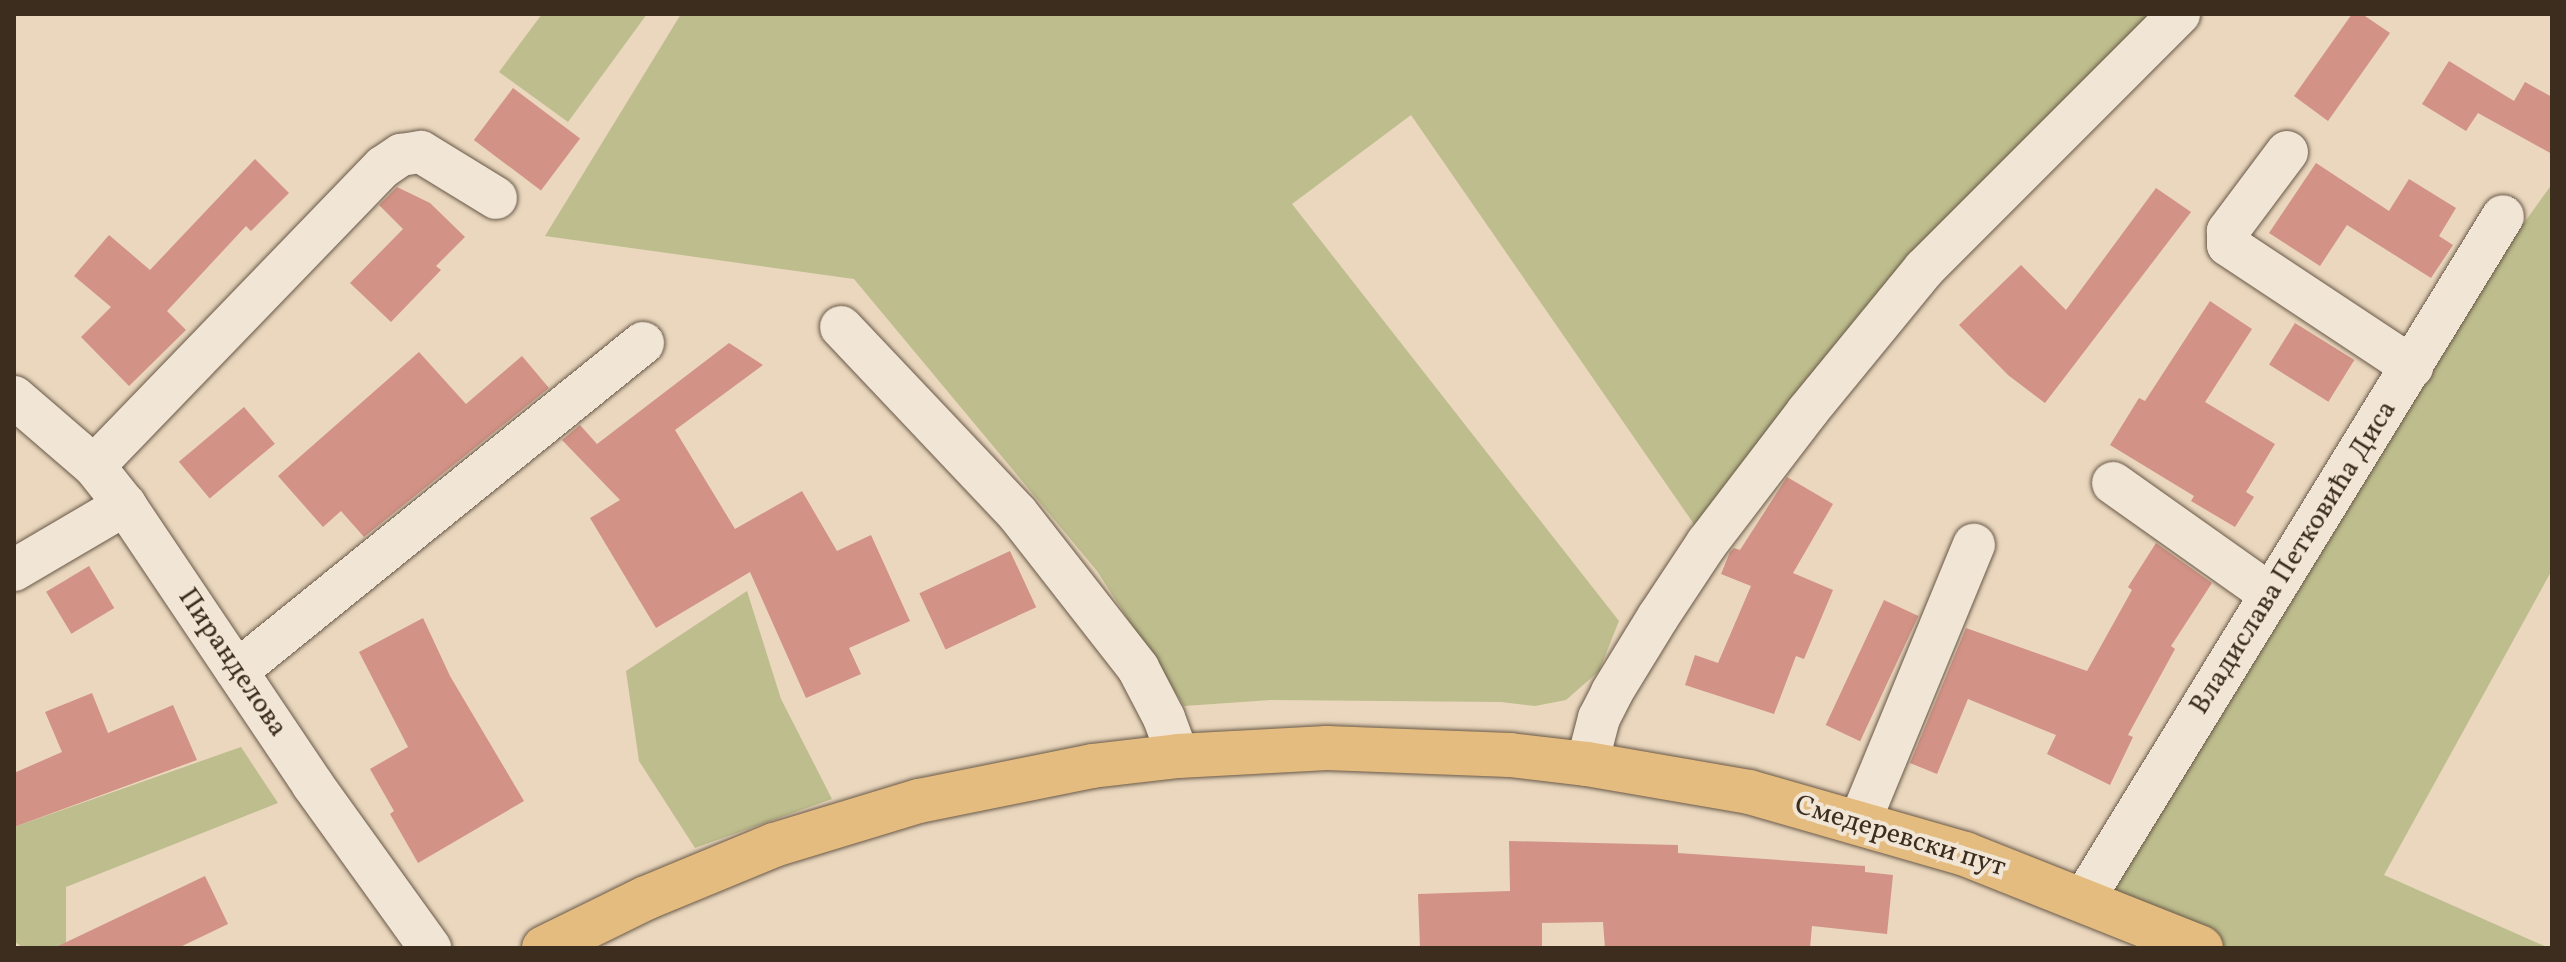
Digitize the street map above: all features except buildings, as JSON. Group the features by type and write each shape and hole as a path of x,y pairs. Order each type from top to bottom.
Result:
{"main road":[{"name":"Смедеревски пут","path":"544,948 695,877 810,833 919,801 1008,781 1178,756 1277,749 1392,748 1587,764 1749,792 1860,821 1965,854 2084,899 2130,934 2201,948"}],"street":[{"path":"1587,764 1599,718 1651,629 1707,543 1807,412 1924,269 2179,14"},
{"path":"94,466 383,167 401,155 421,152 496,198"},
{"path":"2287,152 2228,231 2228,245 2412,367"},
{"name":"Владислава Петковића Диса","path":"2084,899 2503,216"},
{"path":"841,327 1017,513 1138,668 1164,718 1178,756"},
{"path":"237,671 643,343"},
{"name":"Пиранделова","path":"14,397 94,466 125,505 430,948"},
{"path":"2113,483 2270,594"},
{"path":"14,570 125,505"},
{"path":"1860,821 1974,545"}],"green space":[{"path":"542,14 647,14 568,122 499,72"},
{"path":"681,14 2178,14 1707,543 1411,115 1292,204 1619,621 1599,671 1566,700 1535,706 1501,702 1271,700 1184,706 1097,571 854,279 545,236"},
{"path":"2552,184 2552,570 2384,875 2549,948 2201,948 2084,899 2503,216 2524,223"},
{"path":"747,591 781,699 832,799 695,848 639,761 626,671"},
{"path":"241,747 278,803 66,887 66,948 23,948 14,941 14,827"}]}
